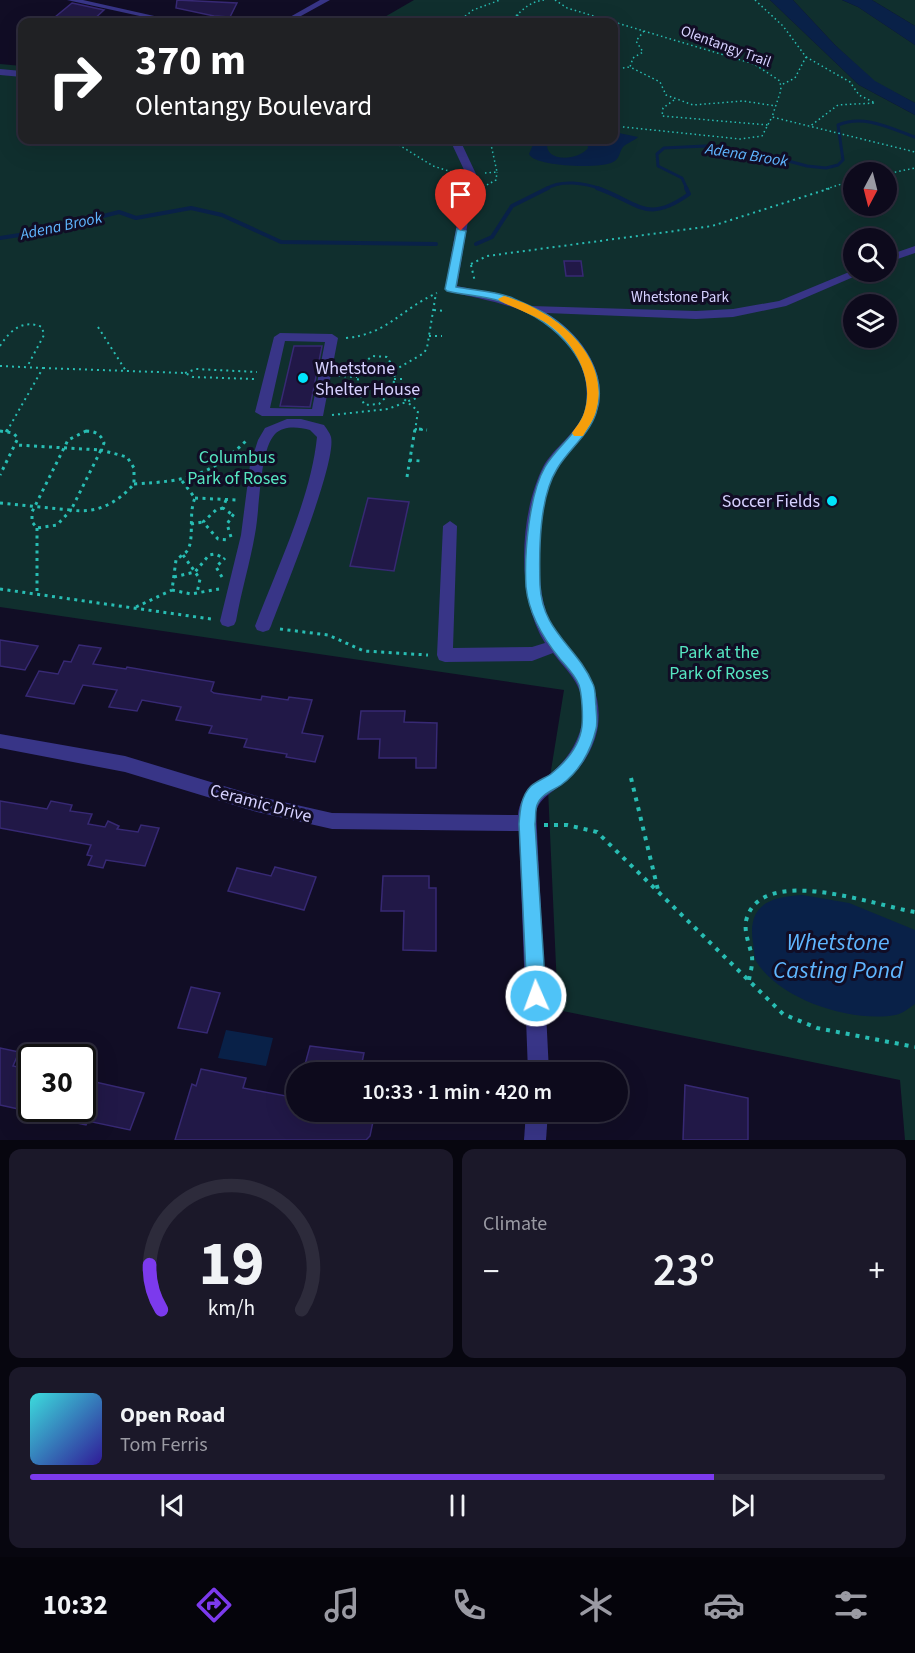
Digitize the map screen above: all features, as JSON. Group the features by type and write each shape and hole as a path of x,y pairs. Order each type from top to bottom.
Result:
{"street":[{"path":"71,0 158,18"},
{"path":"292,18 326,0"},
{"path":"0,72 18,74"},
{"path":"457,144 471,174 457,253 444,291 504,299 528,309 564,332 586,362 592,379 593,396 590,414 579,432 550,468 536,511 533,587 538,611 548,633 579,671 587,686 590,726 584,746 572,764 532,797 527,812 539,1062"},
{"path":"897,256 915,249"},
{"name":"Whetstone Park","path":"528,309 696,315 734,313 782,304 843,279"},
{"path":"280,337 332,338 318,413 262,412 280,337"},
{"path":"228,621 251,517 256,470 269,432 282,424 310,424 319,428 324,437 322,459 300,528 264,626"},
{"path":"450,526 445,655 532,654 557,645"},
{"name":"Ceramic Drive","path":"0,741 125,764 257,804 332,821 527,824"},
{"path":"536,1140 537,1122"}],"path":[{"path":"463,18 473,10 492,1 500,0"},
{"path":"514,18 530,3 544,0"},
{"name":"Olentangy Trail","path":"555,0 567,8 600,18"},
{"path":"755,0 788,30 806,57 850,82 859,95 875,103 838,105 809,127"},
{"path":"517,15 524,18"},
{"name":"Olentangy Trail","path":"618,23 703,47 753,64 776,76 782,90 768,125"},
{"path":"630,67 633,58 643,52 636,40 644,31"},
{"path":"781,85 791,83 797,78 801,63 806,57"},
{"path":"618,68 630,67 660,82 666,95 688,105 707,107 740,101 776,106"},
{"path":"618,126 740,139 762,136 768,125 663,116 663,108 674,100"},
{"path":"772,117 915,152"},
{"path":"397,144 449,173 498,172"},
{"path":"474,190 492,184 498,172 491,144"},
{"path":"897,172 915,168"},
{"path":"471,264 487,256 712,226 843,184"},
{"path":"395,370 424,353 434,310 444,291"},
{"path":"332,338 362,338 379,332 398,320 416,303 444,291"},
{"path":"434,310 446,311"},
{"path":"0,346 16,326 30,324 42,327 44,335 27,367"},
{"path":"98,327 126,371"},
{"path":"429,336 441,336"},
{"path":"372,356 387,357 395,370 393,390 379,404 365,405 358,393 357,377 362,365 372,356"},
{"path":"0,366 185,373 196,369 271,376"},
{"path":"6,432 43,368"},
{"path":"185,373 193,377 271,376"},
{"path":"348,377 357,377"},
{"path":"394,379 406,379"},
{"path":"393,390 418,411 406,477"},
{"path":"318,413 343,414 379,411 408,403 419,397"},
{"path":"134,484 182,481 201,475 221,464 248,439 262,412"},
{"path":"415,429 427,430"},
{"path":"36,595 37,528 32,522 34,506 72,436 86,431 94,432 102,437 104,443 68,517 50,528 37,528"},
{"path":"0,432 17,435 16,445 0,475"},
{"path":"0,503 88,511 100,509 121,498 134,484 134,468 127,457 101,450 16,445"},
{"path":"409,460 421,461"},
{"path":"182,481 195,498 235,500 240,504"},
{"path":"172,590 176,560 183,555 190,544 190,507 195,498"},
{"path":"223,508 226,500"},
{"path":"191,524 203,522 216,510 223,508 237,518"},
{"path":"236,546 235,538 226,530 226,524 238,509"},
{"path":"203,522 220,541 235,538"},
{"path":"224,579 216,567 232,552"},
{"path":"174,577 195,572 209,555 215,554 224,558"},
{"path":"183,555 200,579 197,594"},
{"path":"172,590 182,594 197,594 215,591 222,587"},
{"path":"135,608 148,599 172,590"},
{"path":"631,778 659,892"},
{"path":"527,824 567,825 597,832 783,1014 817,1028 915,1047"},
{"path":"749,980 752,959 746,940 747,918 752,907 771,891 793,888 837,895 896,911 915,912"}],"green space":[{"path":"414,0 770,0 859,85 915,115 915,1140 905,1140 900,1080 558,1010 548,789 564,690 0,607 0,64 18,66 18,144 618,144 618,18 383,18"},
{"path":"793,0 842,0 858,7 915,45 915,103 875,82 835,45"},
{"path":"872,0 915,0 915,26"}],"water":[{"path":"770,0 793,0 835,45 875,81 915,103 915,115 859,85"},
{"path":"842,0 872,0 915,26 915,45 858,7"},
{"path":"618,133 638,137 623,147 615,161 596,166 568,166 543,162 529,154 533,144 547,144 550,152 561,157 576,156 588,148 588,144 618,144"},
{"name":"Whetstone Casting Pond","path":"802,895 849,903 915,930 915,1004 895,1015 878,1017 839,1012 799,997 767,975 755,959 753,920 757,912 770,901"},
{"path":"226,1030 273,1038 266,1066 218,1058"}],"building":[{"path":"177,0 237,3 230,17 176,8"},
{"path":"72,3 104,10 95,18 54,18"},
{"path":"564,261 581,261 583,276 566,276"},
{"name":"Whetstone Shelter House","path":"294,346 322,346 310,407 280,406"},
{"path":"368,498 409,502 394,571 350,566"},
{"path":"0,640 38,646 25,670 0,666"},
{"path":"79,645 101,648 93,664 126,669 127,667 214,682 211,691 214,693 261,700 262,696 288,700 289,697 312,700 302,733 323,736 315,762 286,757 287,754 244,747 247,739 209,733 212,726 176,720 181,707 142,700 137,711 109,707 117,690 83,685 74,704 26,696 39,671 58,674 64,661 71,662"},
{"path":"361,711 405,711 404,722 437,723 436,768 416,768 416,758 379,758 380,739 358,739"},
{"path":"0,801 47,809 51,801 72,805 70,811 92,814 88,824 105,827 108,821 119,826 117,829 138,832 141,825 159,828 145,866 106,860 103,868 88,865 92,856 87,855 91,845 0,828"},
{"path":"275,867 316,877 304,910 228,891 237,868 271,876"},
{"path":"383,876 429,876 429,888 436,888 436,951 403,950 404,911 381,911"},
{"path":"191,987 220,993 207,1033 178,1028"},
{"path":"310,1046 364,1053 362,1062 306,1062"},
{"path":"0,1048 18,1052 13,1066 18,1067 18,1109 0,1105"},
{"path":"201,1069 246,1078 243,1088 286,1096 286,1122 373,1122 370,1136 366,1140 175,1140 192,1084 196,1086"},
{"path":"96,1082 144,1093 130,1130 93,1122 96,1122"},
{"path":"685,1085 748,1098 748,1140 683,1140"},
{"path":"72,1122 88,1122 86,1125"}],"waterway":[{"name":"Adena Brook","path":"687,189 682,178 658,166 657,154 664,148 705,146 762,154 807,166 826,168 838,165 843,160 838,125 857,121 867,122 887,126 915,137"},
{"name":"Adena Brook","path":"476,244 492,237 512,206 552,186 573,183 601,189"},
{"name":"Adena Brook","path":"597,188 642,208 652,209 662,208 689,194 686,188"},
{"name":"Adena Brook","path":"0,238 45,231 119,212 136,218 191,208 222,215 281,242 436,244"}],"slow traffic":[{"path":"504,299 547,319 564,332 577,346 586,362 592,379 593,396 590,414 578,433"}],"place":[{"name":"Whetstone Shelter House","path":"303,378"},
{"name":"Soccer Fields","path":"832,501"}],"route":[{"path":"461,231 451,289 478,292 504,299 547,319 577,346 592,379 593,396 590,414 579,432 550,468 536,511 533,587 538,611 548,633 579,671 587,686 590,726 584,746 572,764 556,779 537,791 532,797 527,812 536,996"}],"park label":[{"name":"Columbus Park of Roses","path":"237,467"},
{"name":"Park at the Park of Roses","path":"719,662"}]}
